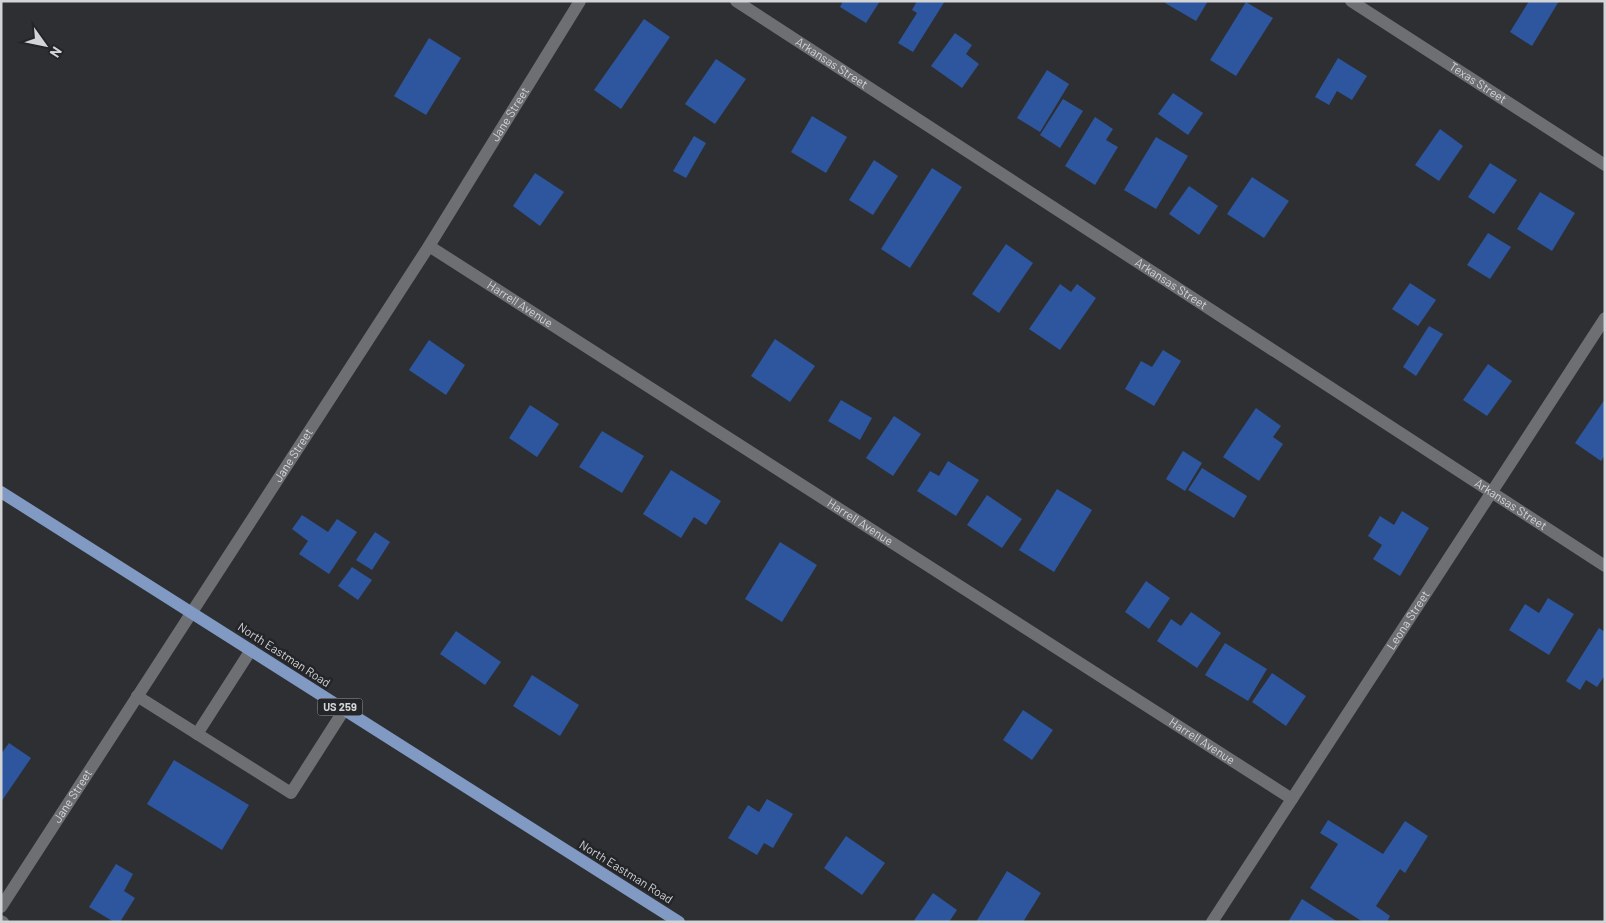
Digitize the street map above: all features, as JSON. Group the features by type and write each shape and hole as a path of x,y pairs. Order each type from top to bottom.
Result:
{"main road":[{"name":"North Eastman Road","path":"1,492 678,922"}],"street":[{"name":"Jane Street","path":"1,906 428,246 580,1"},
{"name":"Arkansas Street","path":"736,1 1605,566"},
{"name":"Texas Street","path":"1351,1 1605,164"},
{"name":"Harrell Avenue","path":"428,246 1292,799"},
{"name":"Leona Street","path":"1212,922 1605,318"},
{"path":"197,734 251,650"},
{"path":"137,696 291,793 344,710"}],"building":[{"path":"843,1 880,1 866,23 840,7"},
{"path":"917,1 945,1 913,52 898,43 917,13 912,10"},
{"path":"1166,1 1208,1 1196,21 1165,3"},
{"path":"1529,1 1559,1 1532,46 1510,32"},
{"path":"1246,2 1273,18 1236,76 1210,60"},
{"path":"644,19 670,37 621,109 594,90"},
{"path":"955,33 972,45 966,54 979,64 962,88 931,66"},
{"path":"429,38 461,58 426,115 394,96"},
{"path":"1338,58 1367,76 1352,100 1337,91 1329,105 1315,97"},
{"path":"716,59 746,79 715,124 685,104"},
{"path":"1047,70 1069,84 1040,132 1017,118"},
{"path":"1173,93 1203,113 1188,135 1158,114"},
{"path":"1063,99 1083,111 1060,148 1040,135"},
{"path":"812,116 847,137 826,173 791,152"},
{"path":"1095,117 1113,129 1106,140 1118,147 1095,185 1065,166"},
{"path":"1440,129 1463,146 1439,181 1415,165"},
{"path":"694,136 706,143 686,178 673,171"},
{"path":"1156,137 1188,156 1156,209 1124,190"},
{"path":"874,160 898,176 873,215 849,200"},
{"path":"1490,163 1517,180 1494,214 1468,197"},
{"path":"932,168 962,187 910,268 881,249"},
{"path":"535,173 564,192 540,226 513,206"},
{"path":"1252,177 1289,201 1264,238 1227,214"},
{"path":"1189,186 1218,206 1199,235 1169,214"},
{"path":"1540,192 1575,213 1552,251 1517,229"},
{"path":"1488,233 1511,247 1490,279 1467,265"},
{"path":"1006,244 1033,263 999,313 972,294"},
{"path":"1410,283 1436,300 1418,326 1392,309"},
{"path":"1060,284 1071,292 1077,284 1096,298 1060,350 1029,329"},
{"path":"1429,326 1443,334 1416,376 1403,367"},
{"path":"775,339 815,366 790,402 751,376"},
{"path":"429,340 465,365 446,395 409,370"},
{"path":"1163,350 1181,361 1154,406 1125,389 1141,361 1152,367"},
{"path":"1488,364 1512,381 1487,416 1463,400"},
{"path":"1605,399 1605,455 1601,461 1575,443"},
{"path":"841,400 872,418 860,440 828,421"},
{"path":"530,405 559,424 537,457 509,438"},
{"path":"1256,408 1281,426 1273,437 1283,444 1259,481 1223,457"},
{"path":"894,416 921,434 893,476 866,458"},
{"path":"602,431 644,456 622,493 579,467"},
{"path":"1183,451 1202,463 1185,491 1166,479"},
{"path":"948,461 979,480 956,516 917,491 930,471 939,476"},
{"path":"1202,468 1247,496 1234,518 1188,490"},
{"path":"671,470 721,501 706,525 694,517 681,538 643,514"},
{"path":"1057,489 1092,510 1054,572 1019,550"},
{"path":"987,495 1022,519 1002,548 967,525"},
{"path":"1402,511 1429,528 1400,576 1373,559 1382,545 1368,536 1380,516 1394,525"},
{"path":"302,515 328,532 337,519 357,532 329,574 299,554 308,541 292,529"},
{"path":"375,532 390,542 372,570 356,560"},
{"path":"780,542 817,565 782,622 745,599"},
{"path":"352,567 372,580 358,600 338,586"},
{"path":"1146,581 1170,598 1149,629 1125,612"},
{"path":"1548,598 1574,614 1549,655 1509,630 1525,604 1539,613"},
{"path":"1191,612 1221,633 1197,668 1157,641 1171,619 1181,626"},
{"path":"1599,628 1605,632 1605,675 1597,687 1586,680 1580,690 1566,681"},
{"path":"456,631 501,662 485,685 440,654"},
{"path":"1225,643 1267,669 1248,701 1205,675"},
{"path":"1272,673 1306,696 1286,726 1252,702"},
{"path":"532,675 579,705 560,736 513,706"},
{"path":"1023,710 1053,730 1032,760 1003,740"},
{"path":"9,743 31,758 1,802 1,754"},
{"path":"174,760 249,805 222,850 147,804"},
{"path":"767,799 793,814 773,848 764,843 757,855 728,838 748,805 759,812"},
{"path":"1328,820 1383,854 1405,821 1428,836 1405,873 1400,869 1376,906 1390,916 1387,922 1363,922 1310,888 1338,844 1320,833"},
{"path":"846,836 885,863 862,895 824,868"},
{"path":"116,864 133,874 124,891 135,898 120,922 114,922 89,907"},
{"path":"1007,871 1041,893 1023,922 976,922"},
{"path":"933,893 957,910 949,922 913,922"},
{"path":"1302,899 1338,922 1288,922"}]}
